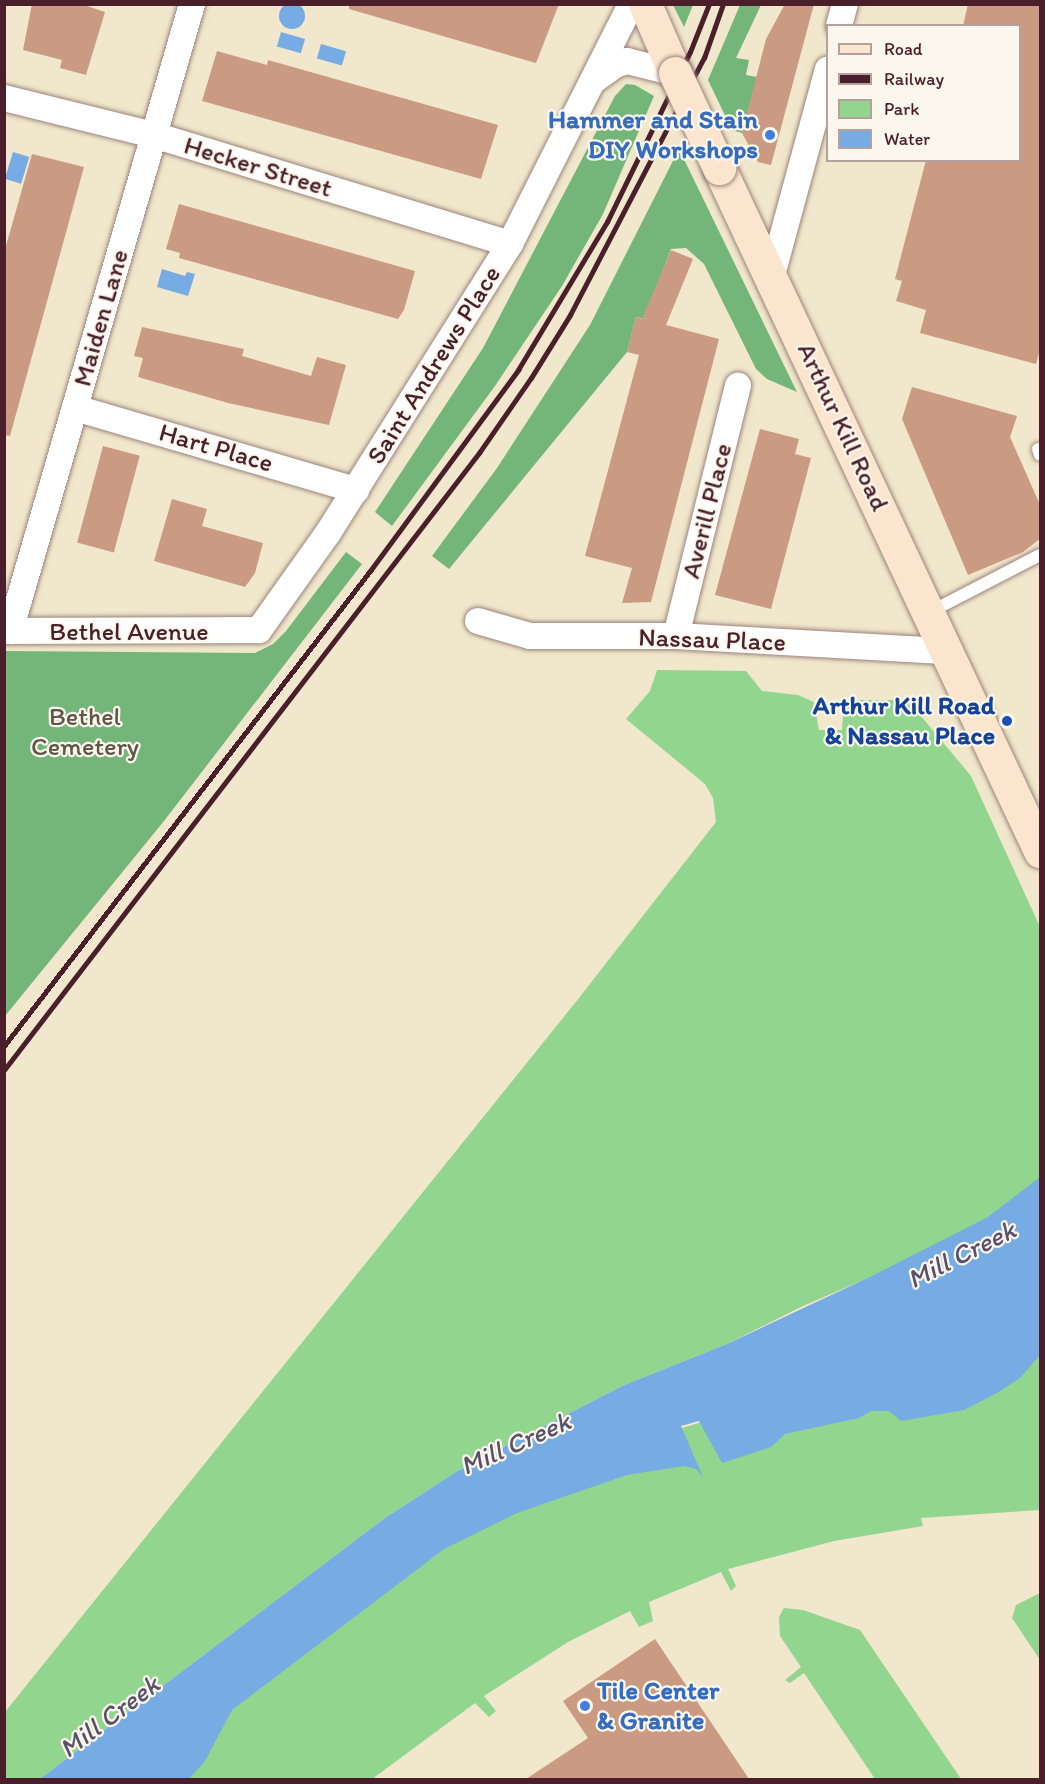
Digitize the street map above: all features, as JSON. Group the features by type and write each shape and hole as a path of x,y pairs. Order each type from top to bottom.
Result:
{"street":[{"name":"Maiden Lane","path":"7,631 75,408 192,4"},
{"name":"Saint Andrews Place","path":"253,633 264,625 356,490 510,244 631,4"},
{"path":"840,24 845,4"},
{"name":"Arthur Kill Road","path":"649,16 1041,851"},
{"name":"Saint Andrews Place","path":"593,81 615,65 627,62 675,73"},
{"path":"772,275 826,76"},
{"name":"Hecker Street","path":"4,98 154,135 510,244"},
{"name":"Averill Place","path":"676,636 738,386"},
{"name":"Hart Place","path":"75,408 356,490"},
{"name":"Nassau Place","path":"478,621 530,636 676,636 948,651"},
{"name":"Bethel Avenue","path":"7,631 253,633"}],"lane":[{"path":"930,612 1041,555"}],"green space":[{"path":"673,5 693,5 684,27"},
{"path":"740,5 761,5 736,58 749,60 746,75 757,77 742,133 732,130 708,80"},
{"path":"626,84 635,85 654,96 603,214 562,286 495,386 392,526 375,512 483,348 615,96"},
{"path":"679,149 797,392 767,379 756,369 704,264 686,248 671,249 644,319 636,317 627,352 449,569 432,556 497,468 590,325"},
{"name":"Bethel Cemetery","path":"346,552 362,564 164,821 5,1016 5,651 255,653 273,644 286,631"},
{"path":"657,670 746,671 762,691 798,695 814,702 819,730 842,730 844,700 897,700 911,704 971,776 1040,927 1040,1198 1015,1215 803,1306 727,1344 622,1386 456,1472 385,1518 40,1779 5,1780 5,1712 579,998 716,822 713,798 705,784 626,719 650,691"},
{"path":"1040,1322 1040,1510 921,1518 923,1526 834,1541 728,1569 736,1586 731,1591 721,1572 649,1602 653,1621 639,1627 630,1611 568,1642 484,1696 496,1711 489,1717 475,1703 372,1779 136,1780 411,1556 638,1441"},
{"path":"1040,1593 1040,1660 1012,1618 1016,1605"},
{"path":"784,1608 803,1610 860,1630 961,1779 875,1779 804,1673 790,1683 785,1680 801,1667 780,1636 779,1617"}],"water":[{"path":"292,3 301,7 305,16 301,25 292,29 283,25 279,16 283,7"},
{"path":"281,32 305,39 301,53 277,46"},
{"path":"321,44 346,51 342,66 317,58"},
{"path":"13,152 29,157 21,184 5,179"},
{"path":"162,269 185,276 187,272 195,274 188,296 157,287"},
{"name":"Mill Creek","path":"1040,1177 1040,1355 1020,1378 997,1393 964,1410 901,1421 889,1411 871,1411 859,1418 785,1434 771,1447 722,1463 699,1421 681,1426 703,1477 696,1469 684,1466 627,1475 517,1513 444,1549 232,1710 205,1761 189,1779 40,1779 385,1518 456,1472 622,1386 727,1344 874,1275 988,1217"}],"building":[{"path":"32,4 81,4 105,12 86,75 60,68 62,60 23,50"},
{"path":"349,4 559,4 536,63 349,9"},
{"path":"785,4 814,4 771,165 758,162 742,133 766,39"},
{"path":"968,4 1041,4 1041,346 1036,364 920,333 926,310 896,301 902,281 895,279 925,162 1021,162 1021,24 963,24"},
{"path":"217,51 267,65 268,60 498,125 481,179 202,101"},
{"path":"32,154 84,167 10,436 4,435 4,253"},
{"path":"179,204 415,271 404,310 398,319 179,258 180,253 166,249"},
{"path":"671,250 693,259 666,325 719,339 651,602 622,603 632,568 585,556 639,355 627,352 636,317 642,319"},
{"path":"142,327 244,349 242,356 311,376 317,357 346,365 329,425 228,403 138,377 143,358 134,356"},
{"path":"912,387 1017,416 1010,437 1041,507 1041,538 1023,552 968,575 902,419"},
{"path":"760,429 799,439 795,454 811,458 771,609 715,595"},
{"path":"103,446 140,456 114,552 77,543"},
{"path":"172,499 207,509 202,526 263,543 255,573 245,587 154,561"},
{"path":"655,1639 749,1779 526,1779 588,1738 563,1701"}],"railway":[{"path":"4,1046 370,571 518,370 607,222 690,52 709,4"},
{"path":"4,1070 479,453 531,378 570,315 704,58 723,4"}],"place":[{"name":"Hammer and Stain DIY Workshops","path":"770,135"},
{"name":"Arthur Kill Road & Nassau Place","path":"1007,721"},
{"name":"Tile Center & Granite","path":"585,1706"}]}
